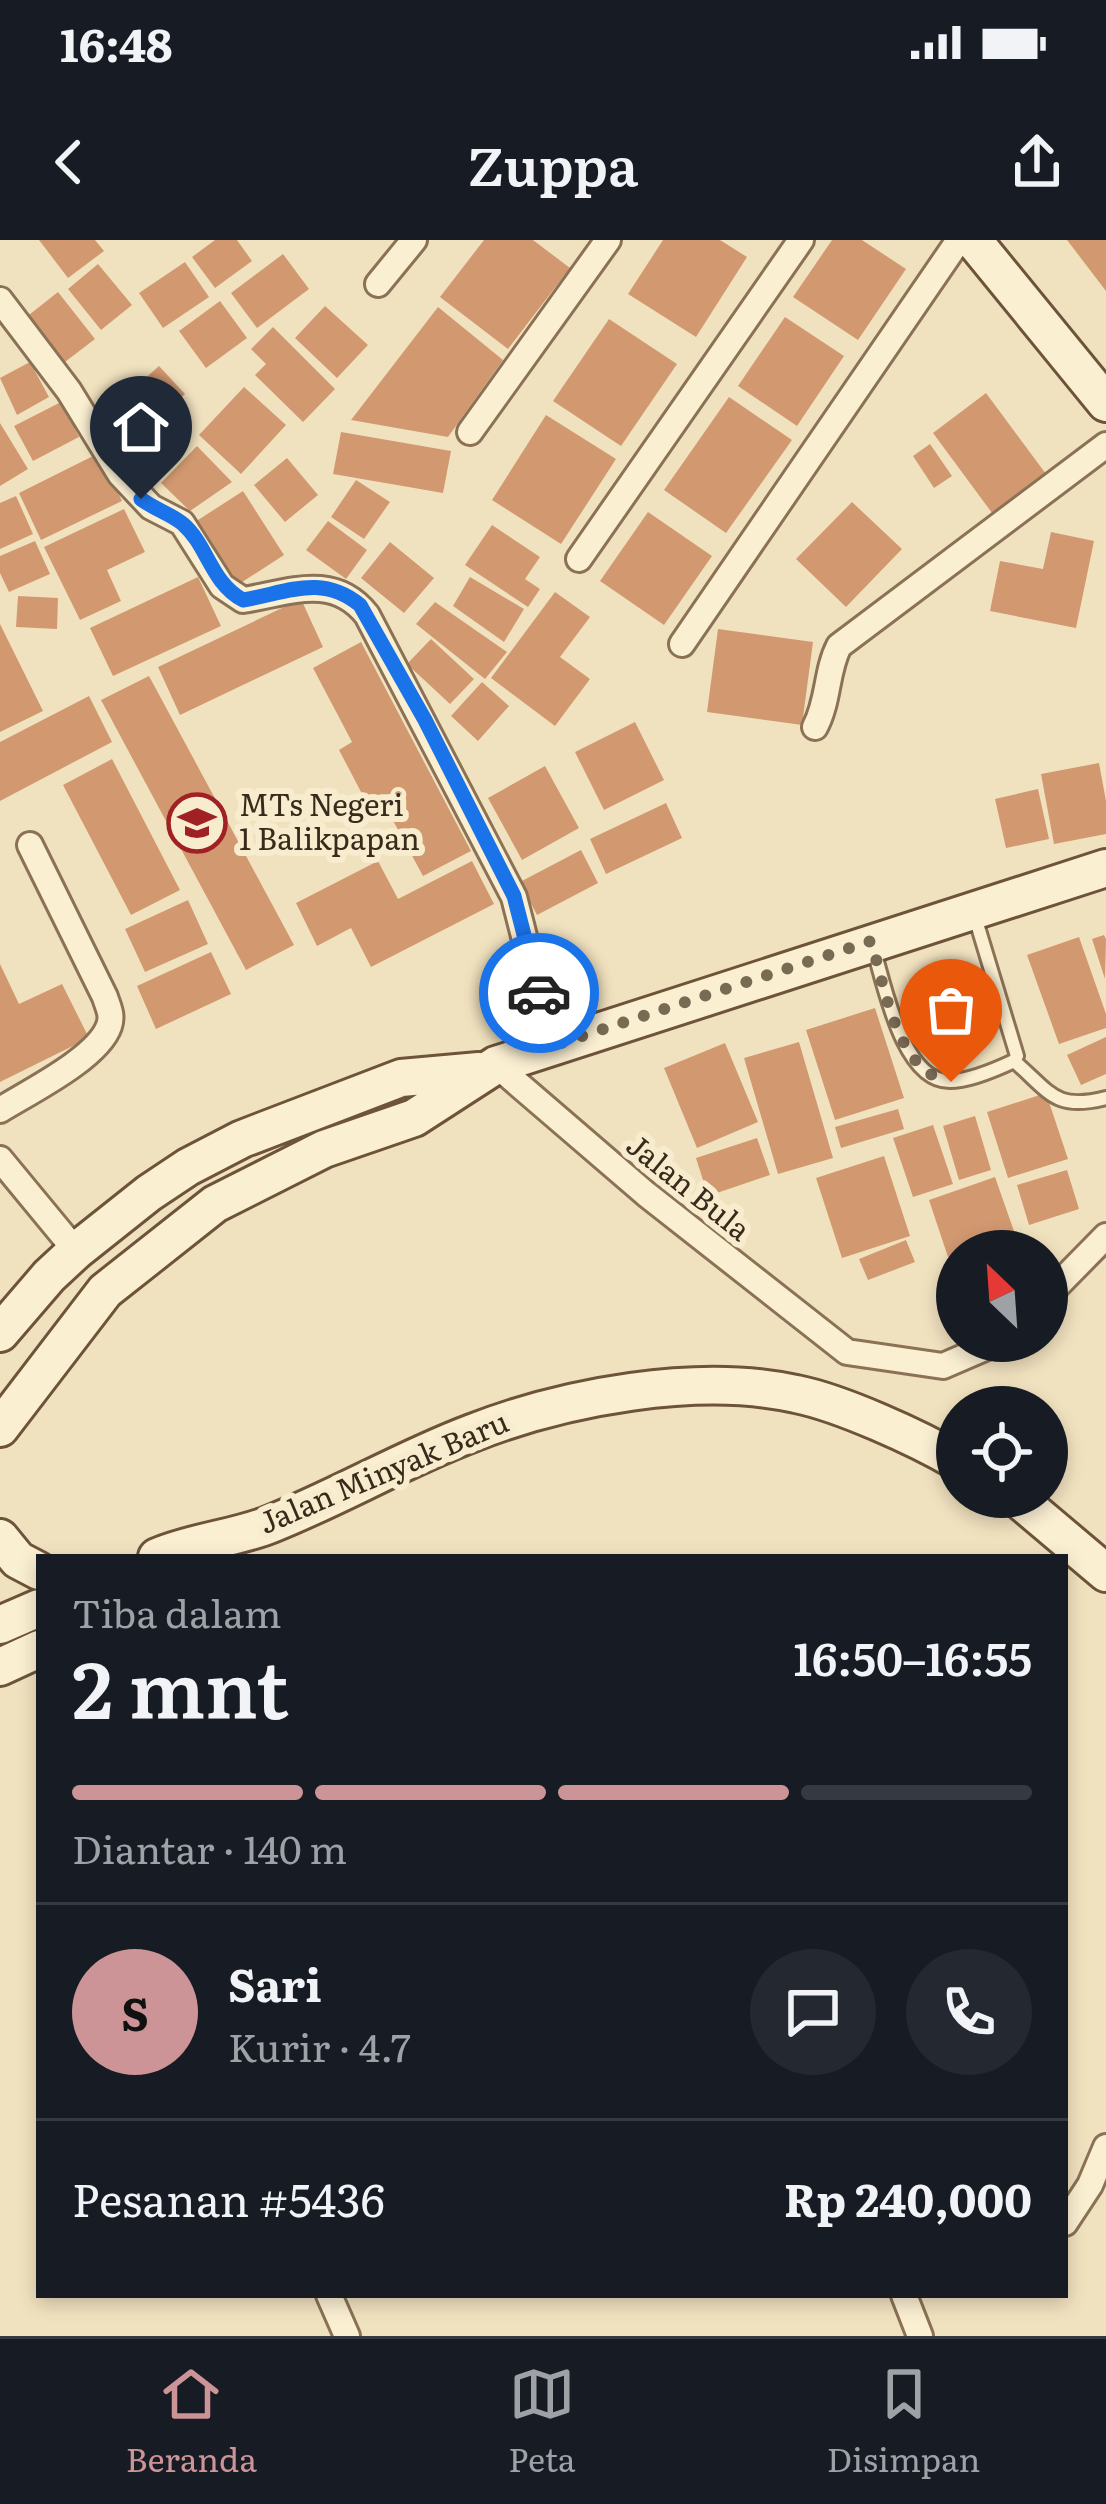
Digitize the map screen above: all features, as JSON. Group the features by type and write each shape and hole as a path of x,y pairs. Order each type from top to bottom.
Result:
{"main road":[{"path":"973,240 1106,403"},
{"path":"0,1333 76,1250 148,1193 242,1139 401,1078 490,1068 1106,868"},
{"path":"0,1428 105,1292 214,1204 324,1149 414,1118 490,1068"},
{"name":"Jalan Minyak Baru","path":"164,1554 269,1525 472,1432 547,1408 617,1393 699,1386 796,1394 936,1452"},
{"path":"1041,1518 1106,1573"},
{"path":"232,1554 269,1525"},
{"path":"0,1538 18,1560 36,1569"},
{"path":"0,1625 36,1609"},
{"path":"0,1667 36,1650"}],"street":[{"path":"378,284 414,240"},
{"path":"470,432 608,240"},
{"path":"579,560 801,240"},
{"path":"682,644 958,240"},
{"path":"0,300 69,391 119,475 152,507 182,523 223,586 243,600 293,587 344,592 367,614 514,896 552,1046"},
{"path":"815,728 839,646 1106,445"},
{"path":"0,1110 93,1049 111,1017 31,845"},
{"name":"Jalan Bula","path":"490,1068 847,1352 943,1366 952,1362"},
{"path":"0,1159 76,1250"},
{"path":"1068,1275 1105,1238"},
{"path":"1068,2218 1090,2185 1106,2147"},
{"path":"329,2298 347,2336"},
{"path":"905,2298 920,2336"}],"lane":[{"path":"871,941 908,1056 925,1072 951,1082 1017,1056 973,910"},
{"path":"1014,1061 1061,1101 1083,1105 1106,1098"}],"building":[{"path":"39,240 95,240 104,251 68,278"},
{"path":"215,240 237,240 252,261 215,288 192,257"},
{"path":"484,240 533,240 570,268 508,349 440,297"},
{"path":"663,240 720,240 747,257 696,337 628,294"},
{"path":"832,240 862,240 906,269 858,340 793,297"},
{"path":"1067,240 1106,240 1106,291"},
{"path":"283,254 309,289 257,328 231,293"},
{"path":"185,262 209,297 163,328 139,293"},
{"path":"98,264 132,305 101,330 68,289"},
{"path":"58,292 95,339 61,365 25,318"},
{"path":"220,301 247,338 206,368 179,331"},
{"path":"325,306 368,345 337,378 295,338"},
{"path":"438,307 503,360 448,437 351,420"},
{"path":"785,317 844,356 797,426 738,386"},
{"path":"609,319 677,364 621,446 553,401"},
{"path":"273,327 335,389 303,422 255,375 266,364 251,349"},
{"path":"30,362 49,397 17,415 0,378"},
{"path":"159,366 185,394 147,430 120,401"},
{"path":"244,387 286,425 241,474 199,435"},
{"path":"986,393 1049,478 995,517 933,433"},
{"path":"729,397 792,440 726,533 664,490"},
{"path":"61,402 79,437 33,461 14,426"},
{"path":"546,415 616,459 561,544 492,500"},
{"path":"0,423 28,469 0,486"},
{"path":"155,427 181,453 151,484 124,458"},
{"path":"341,432 451,451 443,493 333,474"},
{"path":"930,444 952,476 934,488 913,456"},
{"path":"197,446 232,482 190,511 161,483"},
{"path":"99,453 122,501 41,540 19,493"},
{"path":"287,458 318,495 285,522 254,485"},
{"path":"356,480 390,502 364,539 331,517"},
{"path":"243,491 284,555 236,586 195,522"},
{"path":"16,496 33,534 0,549 0,503"},
{"path":"852,502 902,549 846,607 796,559"},
{"path":"124,509 145,552 107,570 121,601 80,620 44,547"},
{"path":"648,512 712,556 664,625 600,581"},
{"path":"328,521 367,550 346,579 306,550"},
{"path":"492,525 540,557 525,579 540,589 528,607 465,565"},
{"path":"1051,532 1094,541 1076,628 990,611 1000,561 1043,569"},
{"path":"35,541 50,574 9,592 0,573 0,556"},
{"path":"390,542 434,578 404,613 361,578"},
{"path":"198,577 221,626 113,676 90,628"},
{"path":"470,577 524,609 504,642 453,606"},
{"path":"555,592 590,617 560,657 590,679 555,726 491,678"},
{"path":"18,596 58,598 57,629 16,627"},
{"path":"301,599 323,647 180,715 158,667"},
{"path":"435,602 507,652 485,679 416,624"},
{"path":"0,624 43,711 0,732"},
{"path":"718,629 813,642 802,725 707,712"},
{"path":"431,639 474,679 450,704 407,664"},
{"path":"361,642 471,851 423,876 383,802 370,809 339,750 352,742 313,668"},
{"name":"MTs Negeri 1 Balikpapan","path":"149,676 294,945 246,970 101,700"},
{"path":"482,682 509,706 478,741 451,716"},
{"path":"89,696 112,742 0,801 0,742"},
{"path":"635,722 664,780 604,810 575,752"},
{"path":"112,759 180,890 131,915 63,785"},
{"path":"1099,763 1106,834 1054,844 1041,774"},
{"path":"545,766 579,828 522,860 488,798"},
{"path":"1038,789 1049,839 1006,848 995,799"},
{"path":"666,803 682,838 606,874 590,839"},
{"path":"581,850 598,883 537,915 520,882"},
{"path":"378,861 398,899 472,861 494,904 371,967 351,928 317,946 296,903"},
{"path":"188,900 208,944 145,972 125,929"},
{"path":"1104,935 1106,939 1105,979 1092,939"},
{"path":"1079,937 1106,1014 1106,1028 1059,1044 1027,955"},
{"path":"211,952 231,994 156,1029 137,986"},
{"path":"0,964 19,1004 62,984 89,1038 0,1082"},
{"path":"875,1008 904,1098 835,1120 806,1030"},
{"path":"1106,1037 1106,1074 1081,1085 1067,1055"},
{"path":"799,1042 833,1158 778,1174 744,1058"},
{"path":"725,1043 758,1122 697,1148 664,1068"},
{"path":"1046,1093 1068,1159 1008,1178 987,1112"},
{"path":"898,1109 904,1129 841,1148 835,1127"},
{"path":"975,1116 991,1170 959,1180 943,1126"},
{"path":"933,1125 953,1184 913,1197 893,1138"},
{"path":"757,1138 770,1175 708,1196 696,1158"},
{"path":"884,1156 910,1236 842,1258 816,1178"},
{"path":"1067,1170 1079,1209 1029,1225 1017,1185"},
{"path":"995,1177 1014,1230 939,1230 929,1200"},
{"path":"906,1240 915,1262 868,1280 859,1259"}],"way so far":[{"path":"539,993 552,1046 871,941 908,1056 925,1072 951,1082"}],"place":[{"name":"MTs Negeri 1 Balikpapan","path":"197,823"}],"route":[{"path":"141,499 182,523 223,586 243,600 293,587 344,592 360,605 425,720 514,896 539,993"}]}
